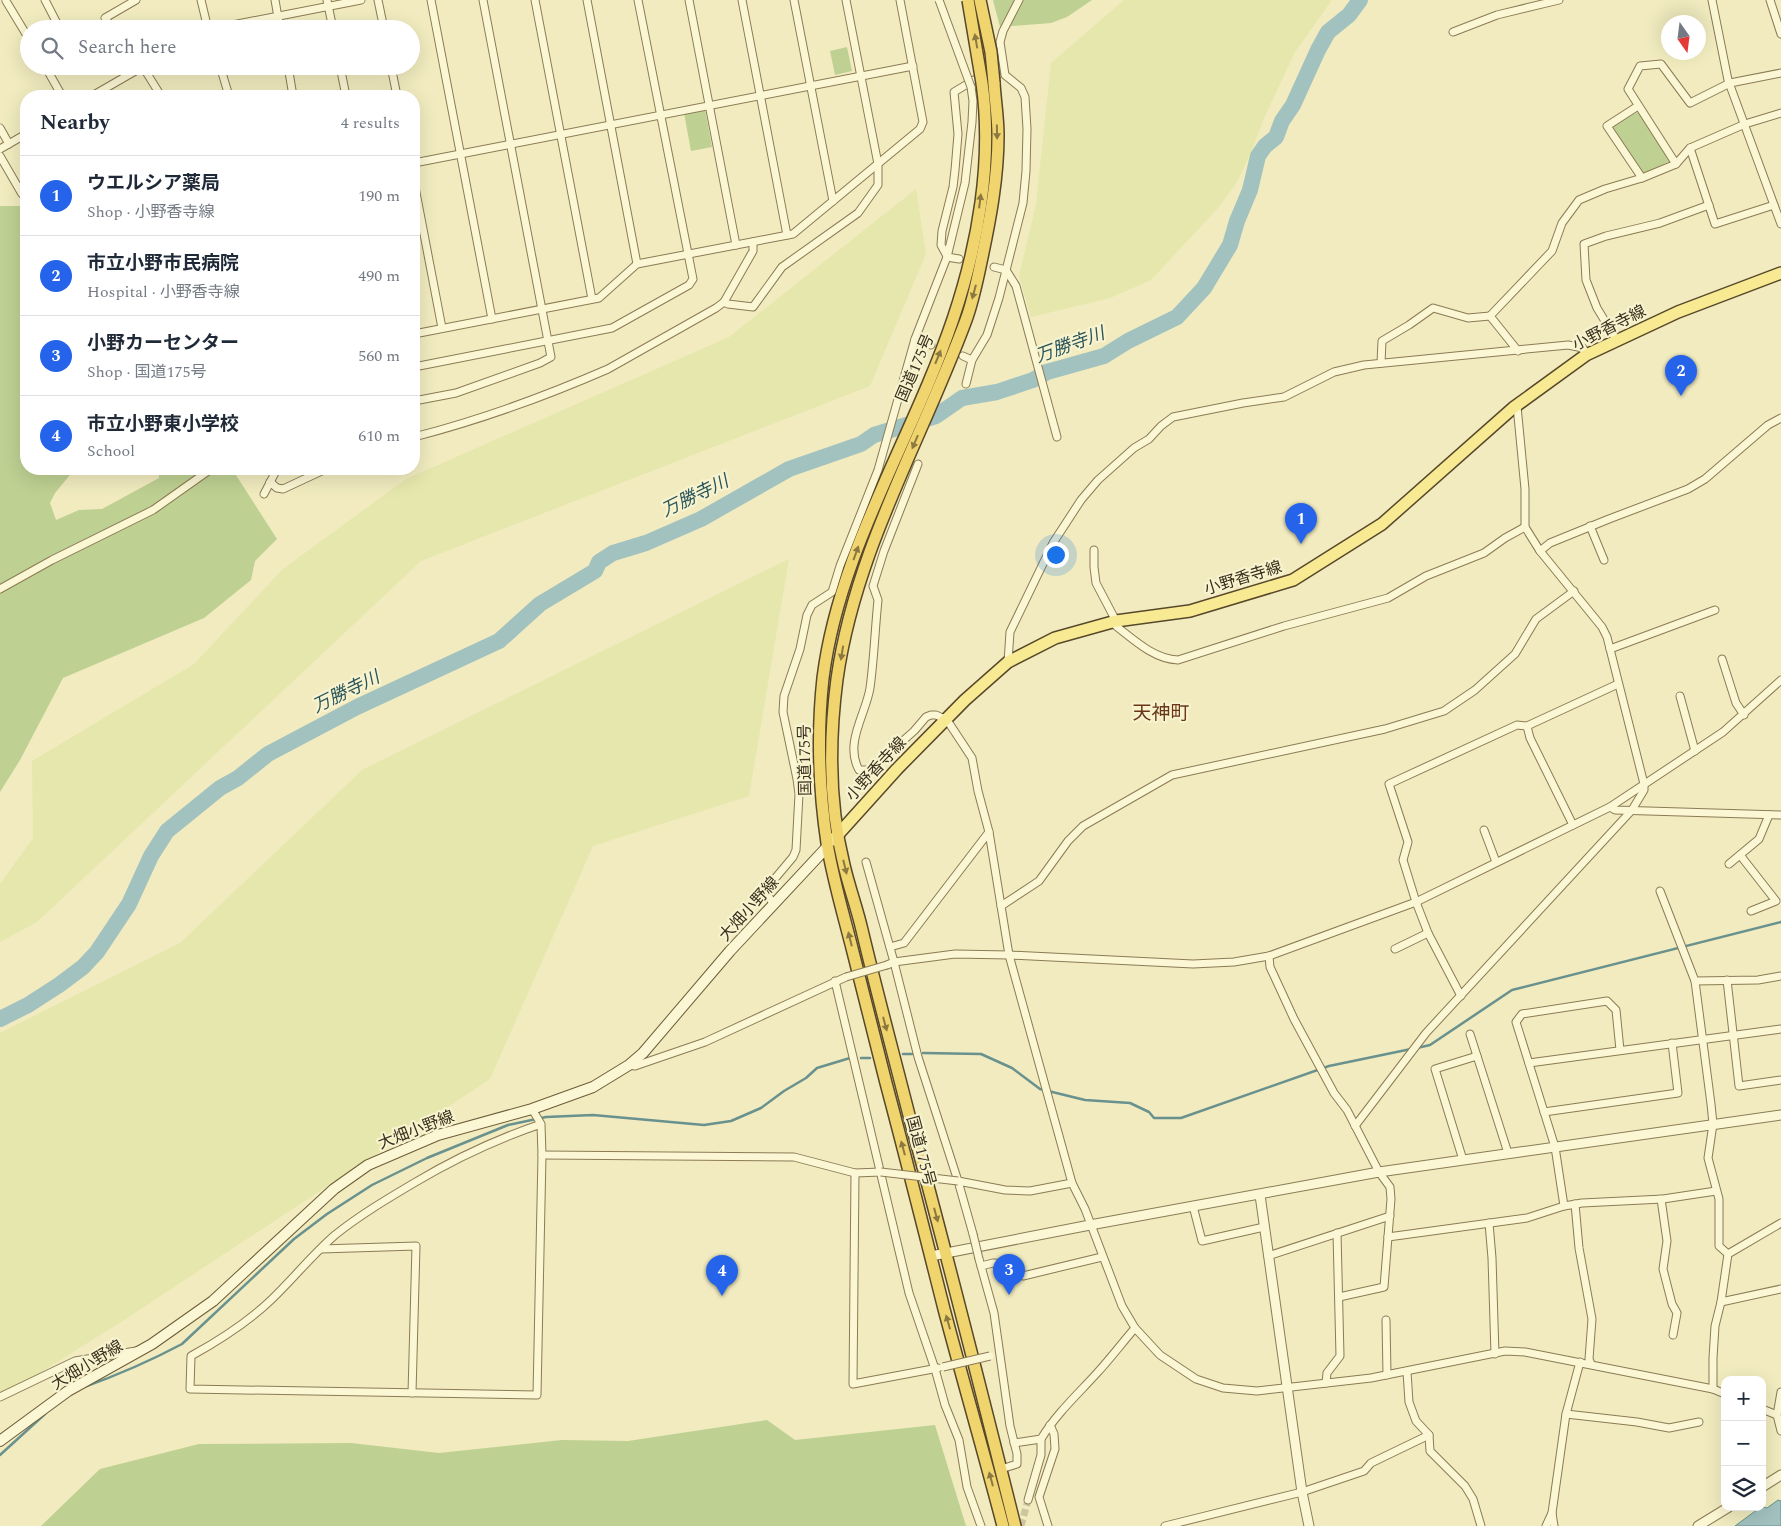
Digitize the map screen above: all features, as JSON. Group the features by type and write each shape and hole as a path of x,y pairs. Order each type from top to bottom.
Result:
{"highway":[{"name":"国道175号","path":"968,0 985,105 984,168 977,227 953,319 876,501 840,599 824,677 819,765 828,846 845,920 931,1256 1003,1526"},
{"name":"国道175号","path":"980,0 991,52 982,84 998,132 996,177 988,230 967,316 887,507 869,553 852,606 844,639 832,724 832,765 838,836 844,865 946,1253 1015,1526"}],"main road":[{"name":"小野香寺線","path":"828,846 897,768 965,700 1008,662 1055,638 1116,622 1190,611 1293,580 1382,524 1516,406 1586,355 1678,312 1781,272"},
{"name":"大畑小野線","path":"0,1441 68,1391 152,1344 213,1301 334,1189 368,1165 438,1135 532,1109 593,1087 629,1065 643,1053 774,904 828,846"}],"street":[{"path":"45,0 55,20"},
{"path":"106,20 105,18 136,0"},
{"path":"201,0 207,20"},
{"path":"275,0 279,20"},
{"path":"257,20 328,3 361,0"},
{"path":"378,0 382,20"},
{"path":"431,0 492,319"},
{"path":"420,401 456,392 540,363 551,357 483,0"},
{"path":"535,0 592,299"},
{"path":"586,0 638,264"},
{"path":"420,366 612,328 689,285 693,279 638,0"},
{"path":"689,0 736,245"},
{"path":"742,0 787,235"},
{"path":"794,0 833,201"},
{"path":"724,302 753,307 782,267 858,213 878,185 878,164 846,0"},
{"path":"420,333 599,298 638,264 793,234 920,129 923,122 900,0"},
{"path":"774,904 767,895 767,888 793,857 796,850 798,818 797,779 783,712 784,696 800,649 807,615 812,605 832,592 840,566 878,470 915,339 947,257 965,183 973,101 982,84 939,0"},
{"path":"966,384 972,360 987,335 999,298 1023,203 1027,129 1025,97 1021,88 1005,75 1000,42 1003,31 1019,0"},
{"path":"1453,32 1497,15 1558,0"},
{"path":"1712,0 1730,83 1781,224"},
{"path":"1770,0 1781,34"},
{"path":"0,7 7,1 20,23"},
{"path":"328,3 331,20"},
{"path":"1676,164 1628,89 1640,66 1661,64 1690,103 1730,83 1781,74"},
{"path":"420,161 913,66"},
{"path":"50,75 59,90"},
{"path":"102,90 127,75"},
{"path":"144,75 156,90"},
{"path":"223,75 227,90"},
{"path":"290,75 292,90"},
{"path":"342,75 345,90"},
{"path":"393,75 396,90"},
{"path":"947,257 941,245 942,231 953,187 956,161 958,134 954,92 974,80 1005,75"},
{"path":"1638,106 1607,126 1642,178"},
{"path":"1381,363 1382,341 1434,308 1468,318 1490,316 1552,251 1562,223 1578,200 1605,188 1642,178 1676,164 1690,148 1745,124 1781,113"},
{"path":"0,128 9,144"},
{"path":"0,149 20,138"},
{"path":"1690,148 1715,224 1774,205"},
{"path":"0,156 20,191"},
{"path":"1617,341 1596,308 1586,280 1584,244 1606,236 1660,223 1709,205"},
{"path":"420,213 442,328"},
{"path":"420,435 499,411 602,372 716,308 724,302 753,251 753,242"},
{"path":"947,257 959,259"},
{"path":"994,267 1006,270 1016,286 1058,437"},
{"path":"1490,316 1518,351"},
{"path":"915,339 931,345"},
{"path":"1008,662 1010,632 1053,543 1081,500 1098,480 1173,417 1284,397 1334,372 1364,365 1568,346 1583,348 1586,355"},
{"path":"963,356 972,360"},
{"path":"1355,1126 1426,1033 1632,810 1644,790 1608,637 1574,591 1540,551 1526,527 1525,489 1516,406"},
{"path":"1540,551 1550,543 1590,526 1688,489 1705,479 1768,425 1781,418"},
{"path":"918,464 884,551 873,586 878,600 870,690 855,736 854,755 859,770 867,770 914,731 926,717 936,715 946,720 972,758 978,792 989,832 1009,955 1072,1183 1085,1209 1122,1306 1135,1328 1160,1355 1196,1379 1223,1388 1258,1391 1288,1388 1407,1372 1505,1351 1525,1352 1591,1364 1714,1389 1721,1392"},
{"path":"0,589 52,560 153,510 203,475"},
{"path":"264,494 274,475"},
{"path":"270,482 277,488 283,489 313,475"},
{"path":"1590,526 1604,560"},
{"path":"1094,550 1096,583 1116,622 1116,626 1155,654 1169,660 1178,660 1284,626 1388,598 1426,576 1484,553 1505,538 1526,527"},
{"path":"1001,906 1039,881 1068,841 1083,826 1172,775 1385,728 1444,711 1475,690 1515,654 1536,619 1574,591"},
{"path":"1610,649 1715,610"},
{"path":"1722,659 1736,704 1744,715"},
{"path":"629,1065 636,1066 705,1042 835,981 894,962 955,954 1193,964 1234,962 1269,956 1416,902 1610,806 1723,732 1781,680"},
{"path":"1461,996 1428,933 1416,902 1403,860 1408,842 1390,784 1517,725 1527,726 1618,684"},
{"path":"1680,696 1694,751"},
{"path":"1527,726 1530,738 1573,825"},
{"path":"1610,806 1614,810 1781,815"},
{"path":"1729,864 1759,839 1770,815"},
{"path":"1484,830 1496,862"},
{"path":"890,947 904,943 989,832"},
{"path":"1740,855 1776,901 1751,912"},
{"path":"866,862 918,1057 958,1181 994,1313 1017,1464 1001,1469"},
{"path":"1660,891 1695,981 1713,1124 1708,1158 1719,1199 1719,1246 1728,1254"},
{"path":"1395,949 1428,933"},
{"path":"1269,956 1270,967 1294,1019 1334,1093 1347,1110 1379,1172 1390,1188 1390,1216 1384,1286 1339,1297"},
{"path":"1695,981 1758,980 1781,976"},
{"path":"1727,980 1739,1086 1781,1080"},
{"path":"835,981 909,1293 945,1405 959,1440 967,1487 981,1526"},
{"path":"1564,1206 1555,1147 1516,1022 1522,1014 1607,1000 1616,1010 1620,1050"},
{"path":"1529,1063 1781,1029"},
{"path":"1470,1034 1508,1154"},
{"path":"1544,1112 1678,1093 1672,1043"},
{"path":"1463,1160 1435,1069 1477,1056"},
{"path":"532,1109 541,1124 542,1155 537,1395 190,1389 191,1356 228,1335 243,1324 270,1301 321,1249 347,1226 385,1200 458,1158 504,1137 541,1124"},
{"path":"931,1256 1379,1172 1781,1115"},
{"path":"542,1155 794,1157 855,1173 881,1172 958,1181 1005,1190 1030,1191 1072,1183"},
{"path":"855,1173 853,1384 935,1369 999,1354"},
{"path":"1388,1237 1527,1218 1575,1204 1661,1199 1716,1191"},
{"path":"1260,1195 1302,1492 1309,1526"},
{"path":"1661,1199 1667,1241 1663,1269 1672,1304 1677,1314 1673,1335"},
{"path":"1575,1204 1579,1248 1592,1319 1591,1364"},
{"path":"1193,1206 1202,1242 1264,1227"},
{"path":"1268,1256 1390,1216"},
{"path":"1489,1223 1495,1354"},
{"path":"1728,1254 1781,1223"},
{"path":"1326,1382 1327,1373 1340,1356 1337,1233"},
{"path":"321,1249 416,1246 412,1392"},
{"path":"1714,1389 1715,1326 1721,1302 1728,1254"},
{"path":"980,1262 1016,1264 1023,1276 1102,1256"},
{"path":"1721,1302 1781,1290"},
{"path":"1386,1320 1387,1375"},
{"path":"1028,1500 1041,1455 1041,1438 1050,1424 1099,1371 1114,1350 1135,1328"},
{"path":"0,1397 74,1361 140,1350"},
{"path":"1546,1526 1552,1513 1566,1414 1580,1362"},
{"path":"1407,1372 1409,1402 1416,1420 1429,1435 1430,1451 1466,1486 1473,1499 1481,1526"},
{"path":"1781,1392 1778,1415 1781,1431"},
{"path":"1766,1410 1778,1415"},
{"path":"1566,1414 1637,1422 1669,1428 1699,1422"},
{"path":"1048,1526 1039,1497 1055,1449 1054,1434 1050,1424"},
{"path":"1165,1526 1302,1492 1364,1470 1371,1463 1429,1435"},
{"path":"1014,1443 1041,1438"},
{"path":"1766,1484 1781,1475"},
{"path":"1698,1526 1722,1511"},
{"path":"1552,1513 1554,1526"}],"green space":[{"path":"993,0 1092,0 1067,17 1051,23 1000,27"},
{"path":"1124,0 1332,0 1295,52 1237,182 1219,207 1151,280 1110,298 1031,317 1019,276 1036,204 1051,63"},
{"path":"847,47 852,71 835,75 830,51"},
{"path":"705,109 712,147 691,151 684,113"},
{"path":"1638,112 1670,161 1643,174 1610,127"},
{"path":"916,189 926,254 870,386 421,561 37,922 0,942 0,884 33,838 32,761 194,664 283,569 406,479 420,475 420,473 729,337"},
{"path":"0,206 20,206 20,475 70,475 55,493 50,503 56,520 79,510 102,509 159,478 159,475 236,475 277,539 255,561 251,580 204,618 63,678 20,760 0,792"},
{"path":"789,559 749,796 593,846 490,1079 124,1320 0,1398 0,1033 180,943 362,770"},
{"path":"767,1420 795,1440 935,1425 966,1526 41,1526 100,1469 199,1444 351,1443 439,1453 562,1440 628,1441"}],"water":[{"path":"1778,1500 1781,1501 1781,1526 1735,1526 1755,1511 1766,1511 1767,1508"}],"waterway":[{"name":"万勝寺川","path":"0,1019 28,1005 83,967 97,952 129,904 151,856 167,831 220,788 238,778 268,754 357,707 499,641 540,604 595,571 599,562 613,553 646,543 701,519 789,469 861,444 874,435 936,416 962,398 997,392 1033,380 1047,372 1104,356 1128,341 1177,317 1204,288 1230,245 1237,221 1250,190 1258,156 1265,146 1276,137 1282,121 1293,105 1328,32 1349,15 1360,0"},
{"path":"1417,1048 1430,1045 1512,990 1781,922"},
{"path":"923,1053 981,1054 1012,1068 1040,1089 1085,1100 1130,1103 1149,1112 1154,1118 1181,1118 1329,1066 1411,1049"},
{"path":"903,1054 912,1054"},
{"path":"84,1387 109,1378 182,1344 294,1239 327,1214 372,1185 427,1158 508,1125 546,1117 593,1115 704,1125 731,1121 761,1108 806,1078 817,1068 850,1058"},
{"path":"861,1058 870,1058"},
{"path":"0,1455 45,1414"}],"tunnel":[{"path":"1021,1526 1028,1500"}],"place":[{"name":"市立小野市民病院","path":"1681,396"},
{"name":"ウエルシア薬局","path":"1301,544"},
{"name":"小野カーセンター","path":"1009,1295"},
{"name":"市立小野東小学校","path":"722,1296"}],"district":[{"name":"天神町","path":"1161,713"}]}
